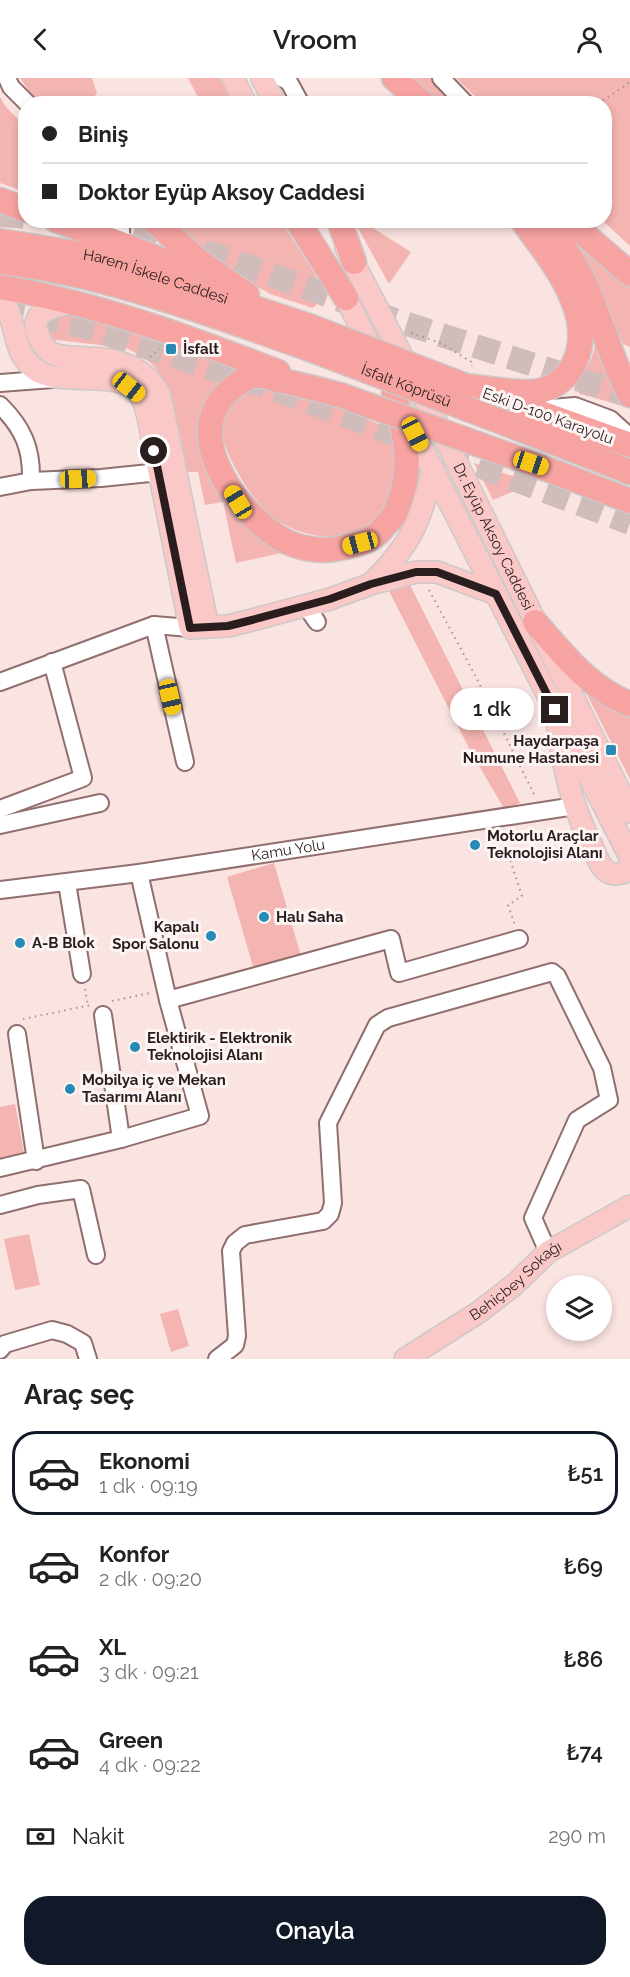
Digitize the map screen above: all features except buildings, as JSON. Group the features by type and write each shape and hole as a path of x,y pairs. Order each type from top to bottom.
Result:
{"highway":[{"path":"394,78 415,96"},
{"path":"0,200 18,207"},
{"path":"99,228 121,232 247,295"},
{"path":"162,228 200,261 308,337"},
{"path":"302,228 346,298"},
{"path":"342,228 354,262"},
{"path":"465,386 531,392 553,387 564,379 575,363 582,326 573,300 547,254 528,228"},
{"path":"551,228 585,283 619,374 630,395"},
{"path":"577,228 630,274"},
{"name":"Harem İskele Caddesi","path":"0,240 99,257 308,337"},
{"name":"Harem İskele Caddesi","path":"0,262 81,276 308,337"},
{"path":"0,287 77,303 125,316 630,501"},
{"name":"İsfalt Köprüsü","path":"308,337 465,386"},
{"name":"İsfalt Köprüsü","path":"308,337 507,424"},
{"path":"340,395 255,376 236,384 223,396 213,410 210,427 212,449 219,471 238,502 252,517 281,538 297,545 322,551 375,538 394,515 406,483 407,464 406,445 394,393"},
{"name":"Eski D-100 Karayolu","path":"465,386 630,445"},
{"name":"Eski D-100 Karayolu","path":"507,424 630,472"},
{"path":"531,463 630,494"},
{"path":"535,622 569,661 591,681 612,697 630,704"}],"main road":[{"path":"233,78 242,96"},
{"path":"262,78 270,96"},
{"path":"310,228 630,856"},
{"name":"Dr. Eyüp Aksoy Caddesi","path":"337,228 441,430 630,812"},
{"path":"0,298 7,306 16,341 25,362 46,375 105,379 129,387 139,394 167,471"},
{"path":"77,303 49,308 40,314 36,332 41,342 52,353 76,358 121,362 142,373 150,380 160,396 167,471 199,628 312,614 371,584 416,572 437,572 496,594"},
{"path":"371,584 391,564 409,540 426,501 433,469"},
{"path":"555,710 560,755 575,806 603,868 611,874 630,870"},
{"name":"Behiçbey Sokağı","path":"405,1359 479,1312 514,1285 548,1252 630,1206"}],"street":[{"path":"7,78 11,87 20,96"},
{"path":"282,78 290,82 298,96"},
{"path":"441,78 458,96"},
{"path":"0,383 65,378"},
{"path":"0,405 18,424 28,447 32,459 31,481"},
{"path":"532,410 575,406 610,419 630,437"},
{"path":"0,487 31,481 101,478 167,471"},
{"path":"154,625 185,762"},
{"path":"0,682 154,625 199,628"},
{"path":"0,809 83,778 52,662"},
{"path":"0,825 100,803"},
{"name":"Kamu Yolu","path":"0,890 67,884 575,806"},
{"path":"0,1168 121,1139 200,1116 167,995 139,873"},
{"path":"67,884 82,974"},
{"path":"167,995 391,939 399,974 519,939"},
{"path":"217,1359 235,1345 237,1336 231,1251 235,1243 245,1235 323,1221 330,1214 333,1203 328,1123 377,1025 388,1018 552,972 557,976 602,1068 609,1100 577,1120 533,1218 548,1252"},
{"path":"104,1007 121,1139"},
{"path":"15,1028 36,1161"},
{"path":"0,1205 38,1194 81,1189 96,1255"},
{"path":"2,1359 0,1351 5,1344 52,1330 67,1334 83,1343 88,1359"}],"path":[{"path":"610,96 630,82"},
{"path":"410,332 441,343 473,363 465,386"},
{"path":"428,588 476,676 543,810"},
{"path":"497,818 522,896 508,905 519,939"},
{"path":"86,991 88,1006"},
{"path":"15,1028 88,1006 104,1007 167,995"}],"shaded area":[{"path":"20,78 92,78 97,93 94,96 32,96"},
{"path":"188,78 220,78 229,96 197,96"},
{"path":"412,78 445,78 461,96 433,96"},
{"path":"456,78 630,78 630,246 611,228 612,96 475,96"},
{"path":"0,97 18,119 18,189 0,183"},
{"path":"176,228 285,228 326,296 313,308 270,294 234,274 179,233"},
{"path":"358,228 373,228 411,252 389,284"},
{"path":"574,237 630,286 630,347 623,344"},
{"path":"53,309 145,333 168,350 215,354 253,364 202,428 286,552 236,563 223,502 205,505 198,472 183,472 169,404 157,370 147,360 126,348 48,339 43,316"},
{"path":"599,331 624,406 580,394 574,387 591,360"},
{"path":"261,384 292,389 391,429 398,460 398,476 382,512 371,526 360,532 336,537 310,534 275,519 257,501 231,460 222,432 223,421 233,403 243,394"},
{"path":"474,463 533,483 493,500"},
{"path":"409,583 520,803 505,810 472,754 389,591"},
{"path":"581,683 630,709 630,779"},
{"name":"Halı Saha","path":"274,863 301,956 254,970 227,877"},
{"path":"15,1104 25,1158 0,1163 0,1107"},
{"path":"29,1234 40,1285 15,1290 4,1239"},
{"path":"178,1309 189,1346 171,1352 160,1314"}],"tunnel":[{"path":"0,215 18,216"},
{"path":"105,228 131,232 223,257 395,320 630,396"},
{"path":"0,310 82,326 281,391 630,523"}],"place":[{"name":"İsfalt","path":"171,349"},
{"name":"Haydarpaşa Numune Hastanesi","path":"611,750"},
{"name":"Motorlu Araçlar Teknolojisi Alanı","path":"475,845"},
{"name":"Halı Saha","path":"264,917"},
{"name":"Kapalı Spor Salonu","path":"211,936"},
{"name":"A-B Blok","path":"20,943"},
{"name":"Elektirik - Elektronik Teknolojisi Alanı","path":"135,1047"},
{"name":"Mobilya iç ve Mekan Tasarımı Alanı","path":"70,1089"}],"route":[{"path":"154,451 190,628 228,626 285,612 416,572 437,572 496,594 555,710"}]}
